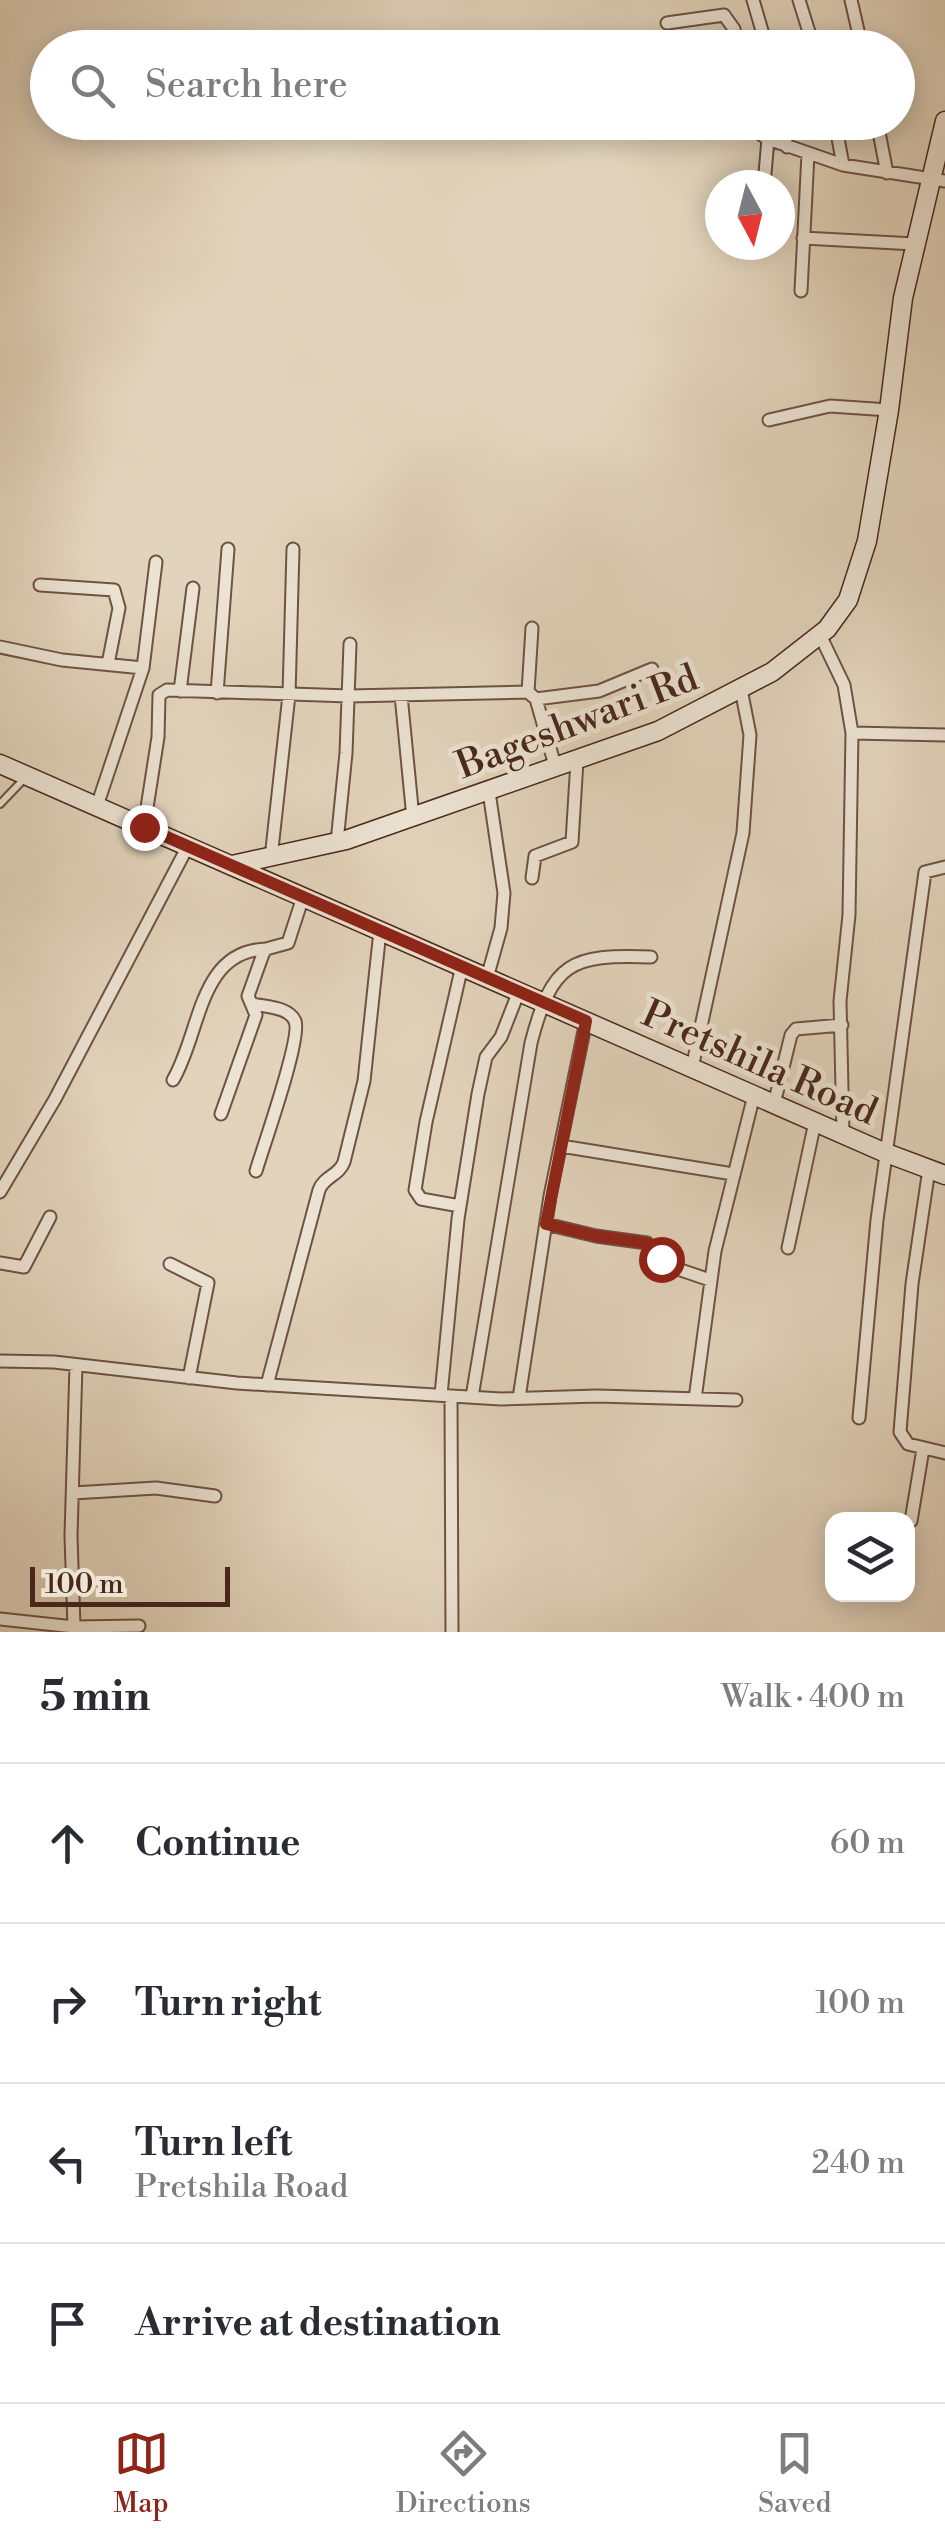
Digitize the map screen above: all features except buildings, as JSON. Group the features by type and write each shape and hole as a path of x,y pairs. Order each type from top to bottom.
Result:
{"street":[{"path":"753,0 762,30"},
{"path":"799,0 808,30"},
{"path":"851,0 858,30"},
{"path":"667,23 724,15 734,30"},
{"name":"Bageshwari Rd","path":"232,865 337,842 414,818 658,731 772,672 820,635 848,600 859,572 890,410 903,298 915,244 937,179 945,121"},
{"path":"765,170 768,140"},
{"path":"770,140 844,165 937,179"},
{"path":"786,140 787,147"},
{"path":"839,140 844,165"},
{"path":"881,140 887,173"},
{"path":"801,291 808,154"},
{"path":"803,238 915,244"},
{"path":"769,420 830,406 890,410"},
{"path":"216,693 228,549"},
{"path":"271,858 289,695 293,549"},
{"path":"97,806 143,668 156,562"},
{"path":"40,584 114,590 119,608 108,664"},
{"path":"180,691 194,588"},
{"path":"532,628 532,695 556,769"},
{"path":"820,635 844,684 852,733 849,914 840,1000 843,1134"},
{"path":"337,842 350,644"},
{"path":"0,647 62,660 143,668"},
{"path":"144,827 158,737 160,695 167,690 349,696 532,695 599,690 652,669"},
{"path":"692,1068 743,833 750,735 741,689"},
{"path":"401,695 414,818"},
{"path":"852,733 945,735"},
{"path":"532,878 534,856 572,842 577,761"},
{"name":"Pretshila Road","path":"0,764 937,1172"},
{"path":"487,978 501,928 504,893 489,792"},
{"path":"0,1192 55,1100 188,846"},
{"path":"859,1418 886,1153 925,872 945,867"},
{"path":"173,1080 186,1058 214,977 231,957 288,943 303,897"},
{"path":"267,1385 319,1190 322,1183 341,1171 344,1162 364,1081 380,931"},
{"path":"221,1114 254,1021 248,996 266,949"},
{"path":"472,1397 525,1078 542,1002 563,974 581,960 604,955 651,956"},
{"path":"460,1206 422,1198 415,1190 428,1107 462,966"},
{"path":"452,1632 446,1395 460,1206 486,1057 502,1037 519,991"},
{"path":"253,1004 292,1015 296,1026 256,1171"},
{"path":"519,1398 546,1224 586,1021"},
{"path":"774,1104 791,1035 796,1029 842,1026"},
{"path":"695,1399 710,1280 754,1095"},
{"path":"788,1248 815,1122"},
{"path":"560,1146 733,1174"},
{"path":"937,1172 912,1284 900,1424 902,1440 945,1453"},
{"path":"0,1263 24,1267 50,1218"},
{"path":"546,1224 647,1243 666,1264 710,1280"},
{"path":"170,1264 208,1282 189,1378"},
{"path":"0,1361 267,1385 472,1397 736,1400"},
{"path":"74,1627 72,1493 76,1365"},
{"path":"912,1512 922,1449"},
{"path":"72,1493 156,1488 215,1496"},
{"path":"2,1632 1,1618 108,1630 139,1626"}],"lane":[{"path":"0,804 27,775"}],"route":[{"path":"144,827 586,1021 546,1224 647,1243 661,1259"}]}
